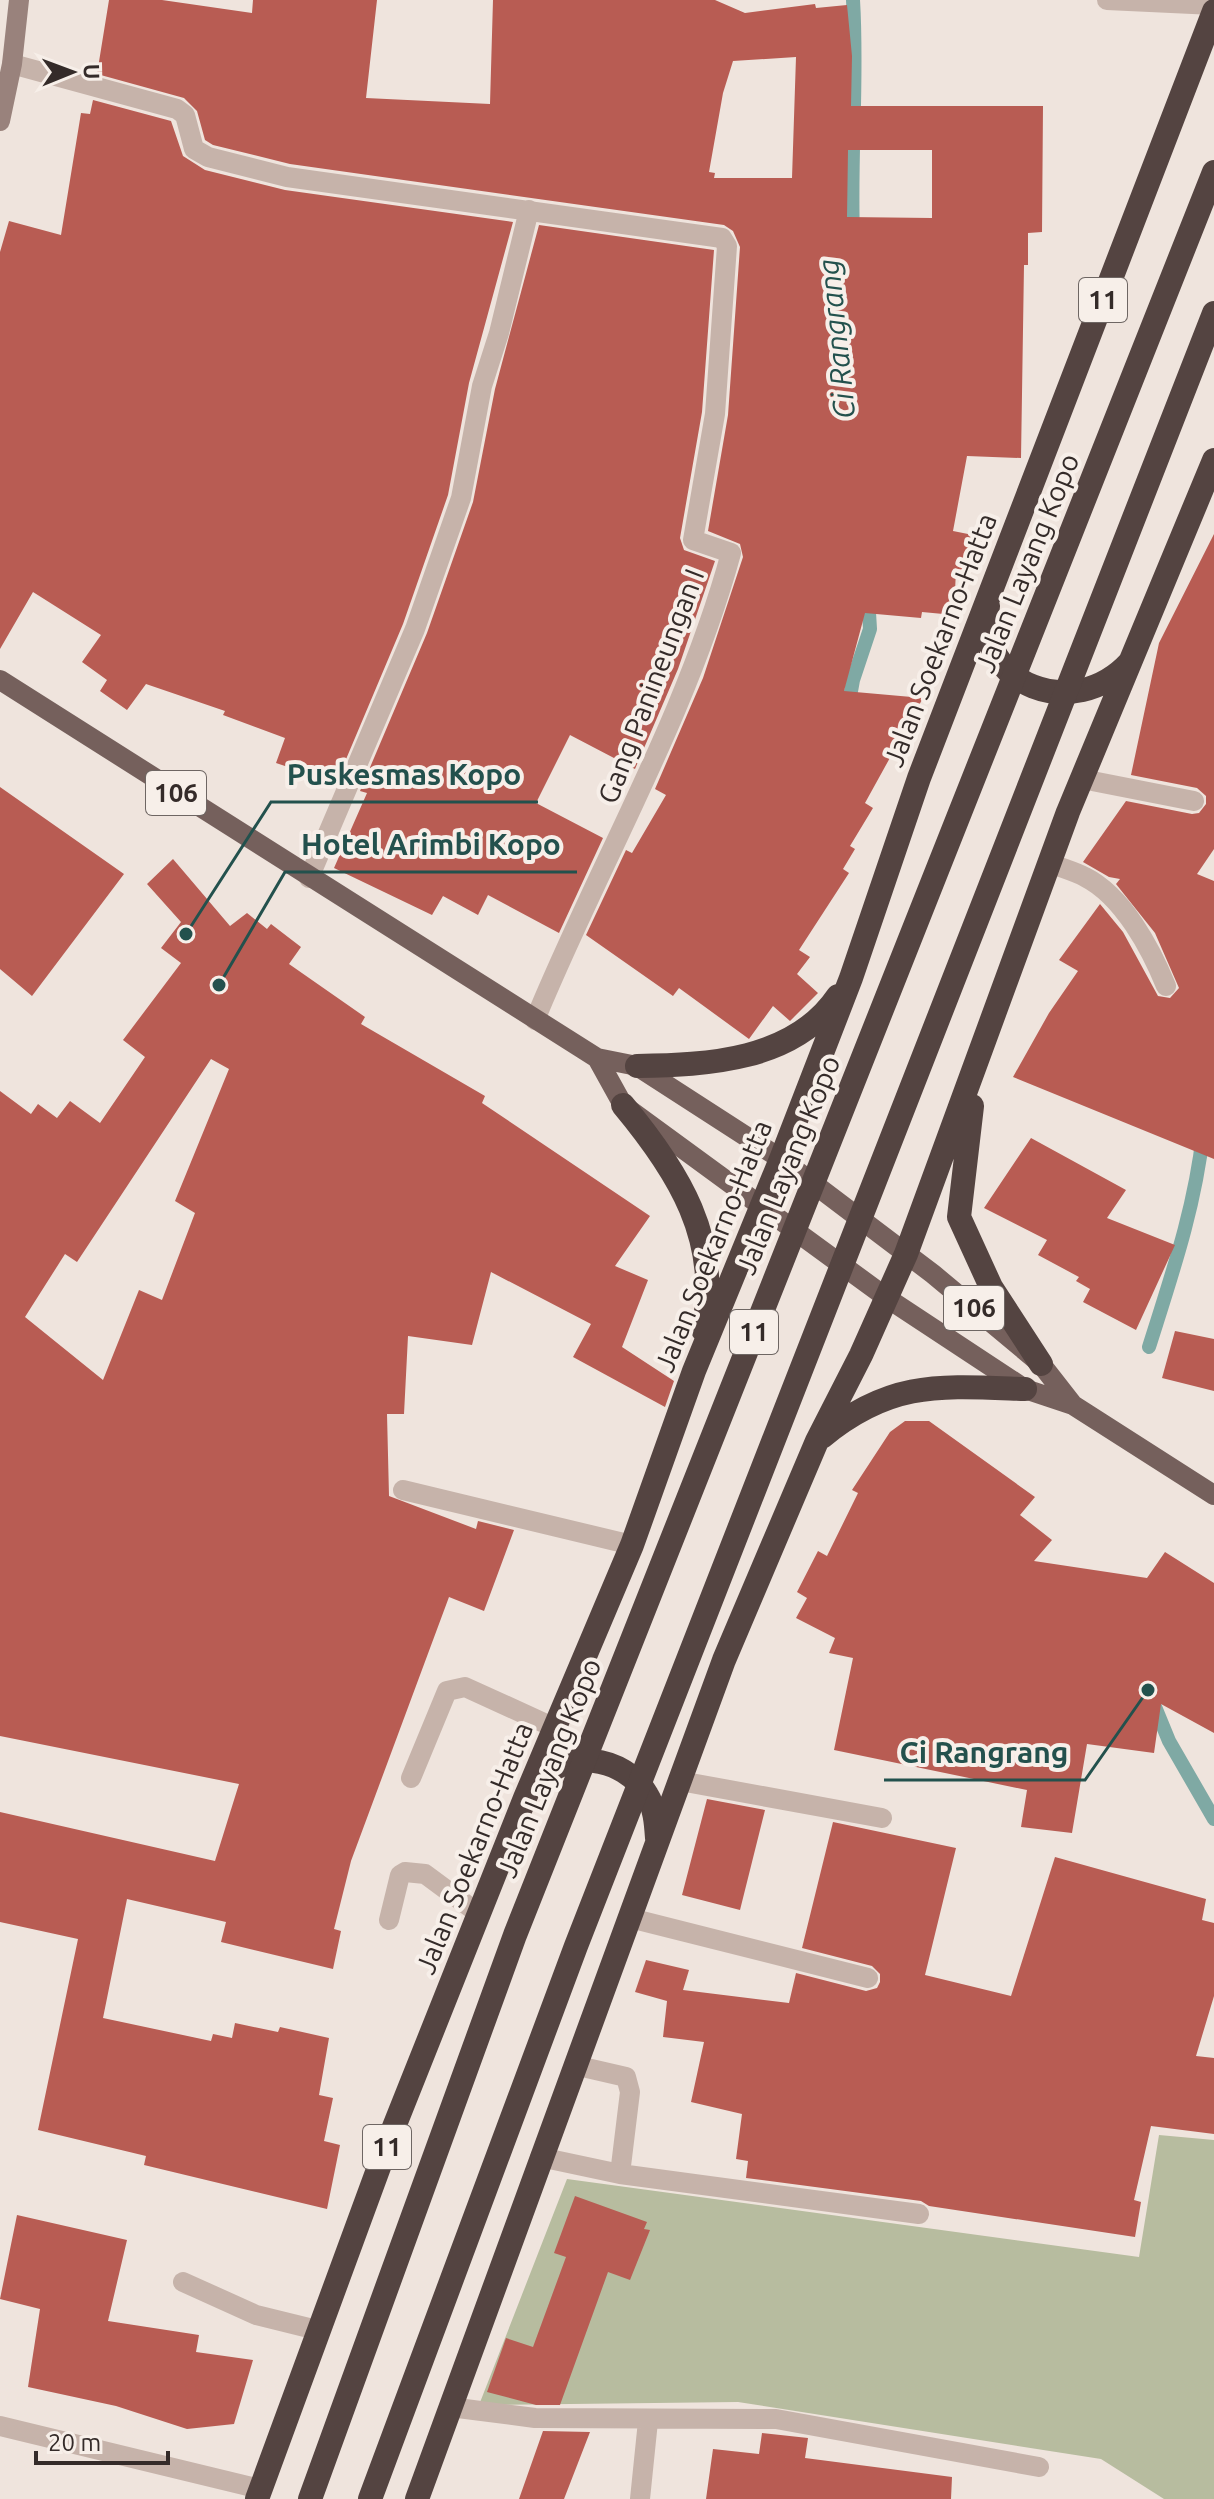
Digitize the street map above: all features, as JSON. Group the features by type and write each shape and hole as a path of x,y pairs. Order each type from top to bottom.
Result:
{"highway":[{"name":"Jalan Soekarno-Hatta","path":"258,2494 317,2330 479,1914 632,1545 694,1371 851,978 919,778 1214,8"},
{"name":"Jalan Layang Kopo","path":"310,2499 515,1935 1214,172"},
{"name":"11","path":"370,2499 576,1946 1214,313"},
{"path":"650,1859 724,1660 817,1441 906,1254 1082,779 1214,460"},
{"path":"991,590 987,613 994,646 1013,673 1032,687 1053,693 1076,694 1097,688 1125,668 1142,639"},
{"path":"637,1066 701,1065 736,1059 788,1039 831,1007 851,978"},
{"path":"985,1045 971,1116 959,1217 991,1287 1041,1364"},
{"path":"623,1105 663,1153 701,1236 707,1262 707,1294 694,1371"},
{"path":"817,1441 888,1395 958,1386 1025,1389"},
{"path":"417,2499 657,1839 649,1796 636,1779 618,1766 597,1760 575,1761 555,1767 538,1781 525,1798"}],"main road":[{"path":"0,121 12,64 19,0"},
{"name":"106","path":"0,680 535,1020 597,1058 637,1066 781,1159 906,1254 1041,1364 1073,1405"},
{"name":"106","path":"597,1058 623,1105 887,1298 1025,1389 1073,1405 1214,1495"}],"street":[{"path":"1107,0 1214,8"},
{"path":"12,64 177,109 185,115 194,149 208,157 287,177 529,210 499,333 482,386 461,498 415,629 309,878"},
{"name":"Gang Panineungan I","path":"529,210 722,238 727,246 715,414 693,540 731,553 716,609 642,792 535,1020"},
{"path":"1082,779 1194,801"},
{"path":"1050,863 1088,878 1122,911 1141,933 1166,986"},
{"path":"403,1490 632,1545"},
{"path":"411,1778 447,1691 454,1687 465,1687 555,1728"},
{"path":"680,1781 882,1818"},
{"path":"389,1920 400,1875 405,1872 425,1874 479,1914"},
{"path":"630,1918 868,1978"},
{"path":"574,2065 626,2077 630,2092 620,2174"},
{"path":"540,2157 620,2174 919,2214"},
{"path":"183,2282 256,2315 317,2330"},
{"path":"450,2407 535,2418 648,2421 776,2419 1039,2467"},
{"path":"640,2499 648,2421"},
{"path":"0,2426 258,2494"}],"green space":[{"path":"1159,2135 1214,2140 1214,2499 1164,2499 1101,2459 738,2402 479,2405 567,2179 1139,2257"}],"building":[{"path":"109,0 162,0 252,13 253,0 377,0 366,98 490,104 493,0 715,0 745,13 815,4 816,8 847,5 852,56 851,106 1043,106 1042,232 1028,233 1028,265 1024,265 1021,458 967,456 953,531 973,535 971,570 956,569 954,615 922,612 921,618 865,613 844,691 923,698 865,803 873,808 850,846 855,849 843,869 849,873 799,950 810,957 797,974 818,993 790,1021 773,1006 749,1039 679,988 673,996 586,935 626,850 632,853 666,795 655,789 703,678 743,557 740,544 708,531 728,415 740,247 733,231 724,225 290,164 213,145 205,140 197,111 184,98 97,74","holes":["796,57 792,178 714,178 715,173 709,172 723,93 733,61","848,150 932,150 932,218 847,217"]},
{"path":"93,100 171,121 183,156 205,170 285,190 513,222 469,383 448,495 403,624 336,783 276,763 285,738 223,715 225,711 146,684 127,710 100,691 107,680 82,662 101,635 33,592 0,649 0,252 9,221 61,235 81,113 90,114"},
{"path":"539,225 714,250 702,412 680,538 684,550 715,561 678,669 635,769 570,735 536,803 603,838 559,933 488,895 478,915 443,896 432,915 334,868 367,793 360,791 427,633 473,502 495,389"},
{"path":"1214,534 1214,849 1197,874 1214,881 1214,1159 1013,1077 1049,1013 1078,971 1059,960 1100,904 1123,932 1158,996 1170,998 1179,988 1155,933 1116,884 1120,879 1109,877 1083,862 1126,801 1192,814 1199,813 1206,804 1206,796 1197,788 1131,775 1159,643"},
{"path":"0,787 124,874 32,996 0,969"},
{"path":"173,859 230,926 247,913 267,929 271,924 301,947 289,964 365,1017 361,1024 485,1096 482,1103 650,1216 615,1266 648,1280 622,1347 674,1381 665,1407 573,1357 591,1324 491,1272 472,1345 408,1336 404,1414 387,1414 389,1496 476,1529 478,1521 514,1530 484,1611 449,1597 351,1861 334,1929 341,1931 333,1969 221,1942 226,1922 127,1899 103,2018 211,2041 213,2034 232,2038 235,2023 278,2032 280,2027 329,2038 319,2095 333,2098 324,2141 340,2145 327,2209 144,2165 146,2156 38,2130 78,1939 0,1922 0,1812 215,1861 239,1784 0,1736 0,1091 31,1114 38,1104 57,1118 70,1101 100,1123 145,1057 123,1040 181,963 161,948 181,922 147,884","holes":["211,1059 229,1069 175,1201 195,1213 162,1300 139,1290 103,1380 25,1317 65,1254 77,1262"]},
{"path":"1031,1138 1126,1190 1107,1218 1175,1245 1136,1330 1083,1302 1090,1289 1076,1281 1079,1277 1038,1255 1047,1240 984,1208"},
{"path":"1175,1331 1214,1339 1214,1391 1162,1378"},
{"path":"905,1421 929,1421 1035,1497 1020,1515 1052,1540 1034,1561 1147,1578 1165,1552 1214,1583 1214,1733 1161,1704 1154,1753 1087,1744 1072,1833 1021,1827 1027,1790 834,1750 853,1658 829,1653 835,1638 796,1618 807,1598 797,1592 818,1551 827,1556 858,1493 852,1490 890,1432"},
{"path":"707,1799 765,1810 740,1910 682,1895"},
{"path":"833,1822 956,1848 925,1975 1011,1996 1055,1857 1206,1899 1202,1920 1214,1923 1214,1996 1196,2056 1214,2058 1214,2134 1151,2126 1134,2200 1141,2202 1135,2237 929,2206 921,2201 746,2178 748,2161 736,2159 742,2114 691,2102 704,2042 663,2037 667,2001 635,1992 646,1960 689,1970 683,1990 789,2003 796,1973 866,1991 877,1988 880,1974 872,1966 802,1948"},
{"path":"575,2196 647,2222 644,2229 650,2230 630,2280 608,2272 560,2405 536,2405 487,2392 506,2338 533,2347 566,2257 554,2253"},
{"path":"17,2215 127,2240 108,2321 199,2335 196,2352 253,2360 234,2424 187,2429 116,2406 28,2387 40,2309 0,2299"},
{"path":"543,2431 590,2432 564,2499 519,2499"},
{"path":"762,2433 808,2438 805,2458 952,2477 951,2499 706,2499 713,2449 759,2454"}],"waterway":[{"name":"Ci Rangrang","path":"853,0 853,235"},
{"name":"Ci Rangrang","path":"848,708 853,680 870,629 868,596"},
{"name":"Ci Rangrang","path":"1149,1347 1188,1215 1203,1134"},
{"name":"Ci Rangrang","path":"1153,1702 1169,1741 1214,1819"}],"place":[{"name":"Puskesmas Kopo","path":"186,934"},
{"name":"Hotel Arimbi Kopo","path":"219,985"},
{"name":"Ci Rangrang","path":"1148,1690"}]}
